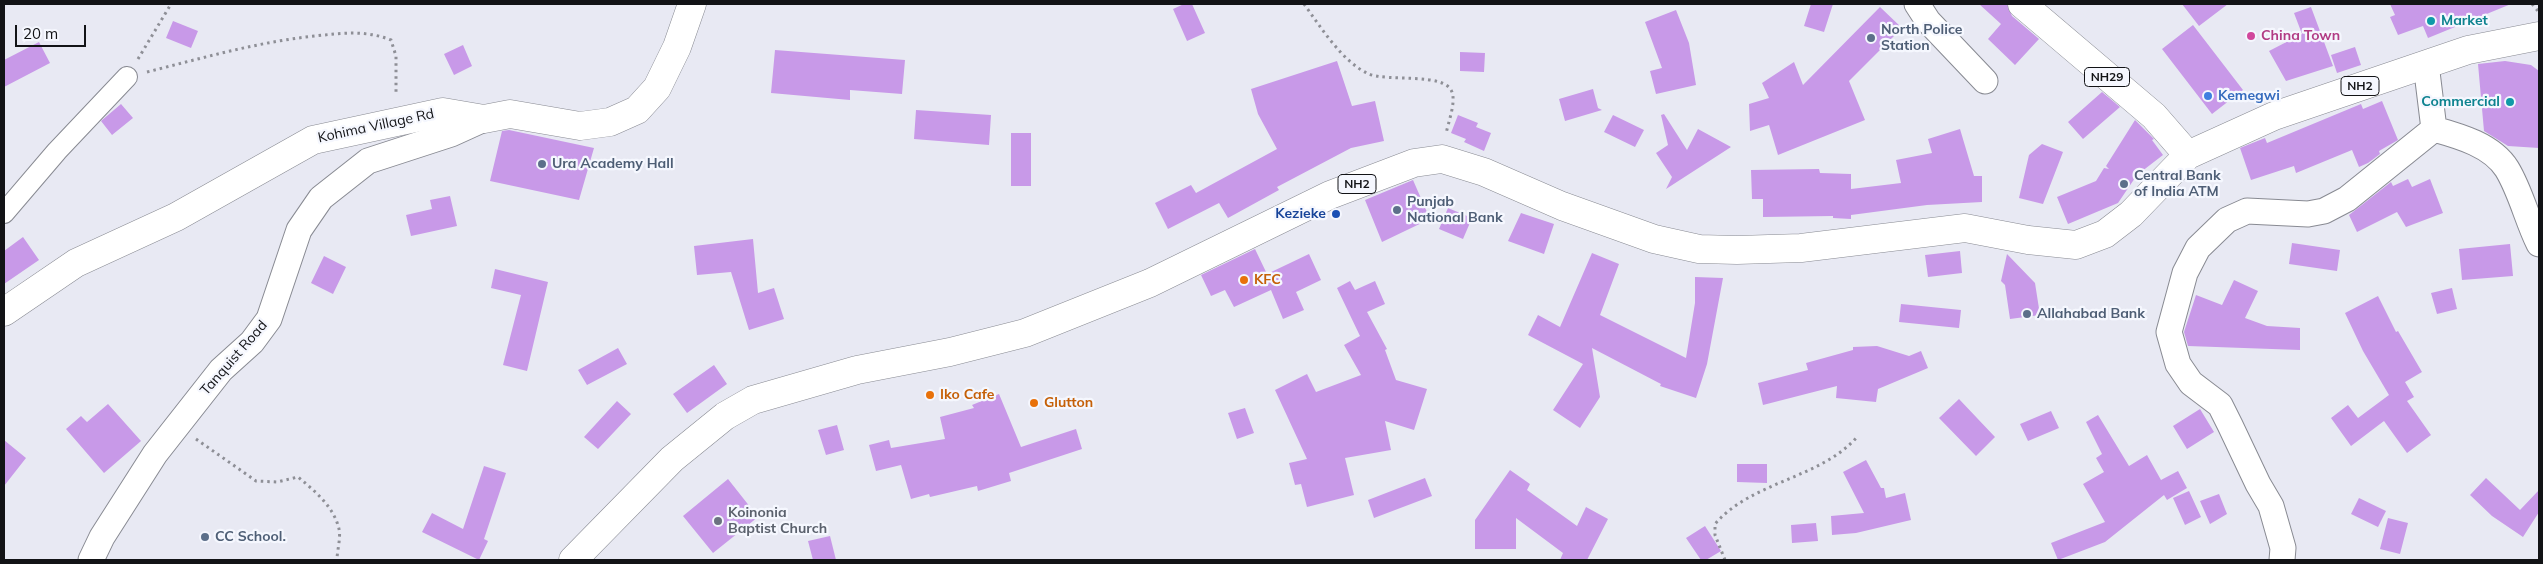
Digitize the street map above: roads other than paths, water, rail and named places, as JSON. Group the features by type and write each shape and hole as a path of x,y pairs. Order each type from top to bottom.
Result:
{"main road":[{"name":"Kohima Village Rd","path":"4,312 76,263 176,217 313,140 443,112 484,119 510,114 580,126 610,122 637,110 657,88 676,47 692,4"},
{"name":"NH29","path":"2022,4 2154,116 2188,155"},
{"name":"NH2","path":"573,560 672,459 725,416 753,400 856,370 950,352 1025,333 1150,283 1330,195 1414,163 1442,159 1484,172 1562,206 1654,239 1699,248 1737,250 1801,248 1965,228 2028,240 2076,244 2105,234 2131,214 2188,155 2274,116 2468,50 2539,36"}],"street":[{"path":"1917,4 1928,21 1984,81"},
{"path":"2426,64 2434,129"},
{"path":"4,213 58,151 127,77"},
{"name":"Tanquist Road","path":"91,560 102,537 144,471 177,426 222,370 252,342 269,320 299,230 321,198 368,161 451,134 484,119"},
{"path":"2434,129 2466,139 2490,152 2506,168 2539,244"},
{"path":"2282,560 2282,548 2271,506 2258,484 2227,418 2220,405 2191,384 2178,364 2169,332 2185,273 2198,248 2226,220 2247,211 2308,214 2324,211 2347,199 2434,129"}],"place":[{"name":"Market","path":"2431,21"},
{"name":"China Town","path":"2251,36"},
{"name":"North Police Station","path":"1871,38"},
{"name":"Kemegwi","path":"2208,96"},
{"name":"Commercial","path":"2510,102"},
{"name":"Ura Academy Hall","path":"542,164"},
{"name":"Central Bank of India ATM","path":"2124,184"},
{"name":"Punjab National Bank","path":"1397,210"},
{"name":"Kezieke","path":"1336,214"},
{"name":"KFC","path":"1244,280"},
{"name":"Allahabad Bank","path":"2027,314"},
{"name":"Iko Cafe","path":"930,395"},
{"name":"Glutton","path":"1034,403"},
{"name":"Koinonia Baptist Church","path":"718,521"},
{"name":"CC School.","path":"205,537"}]}
